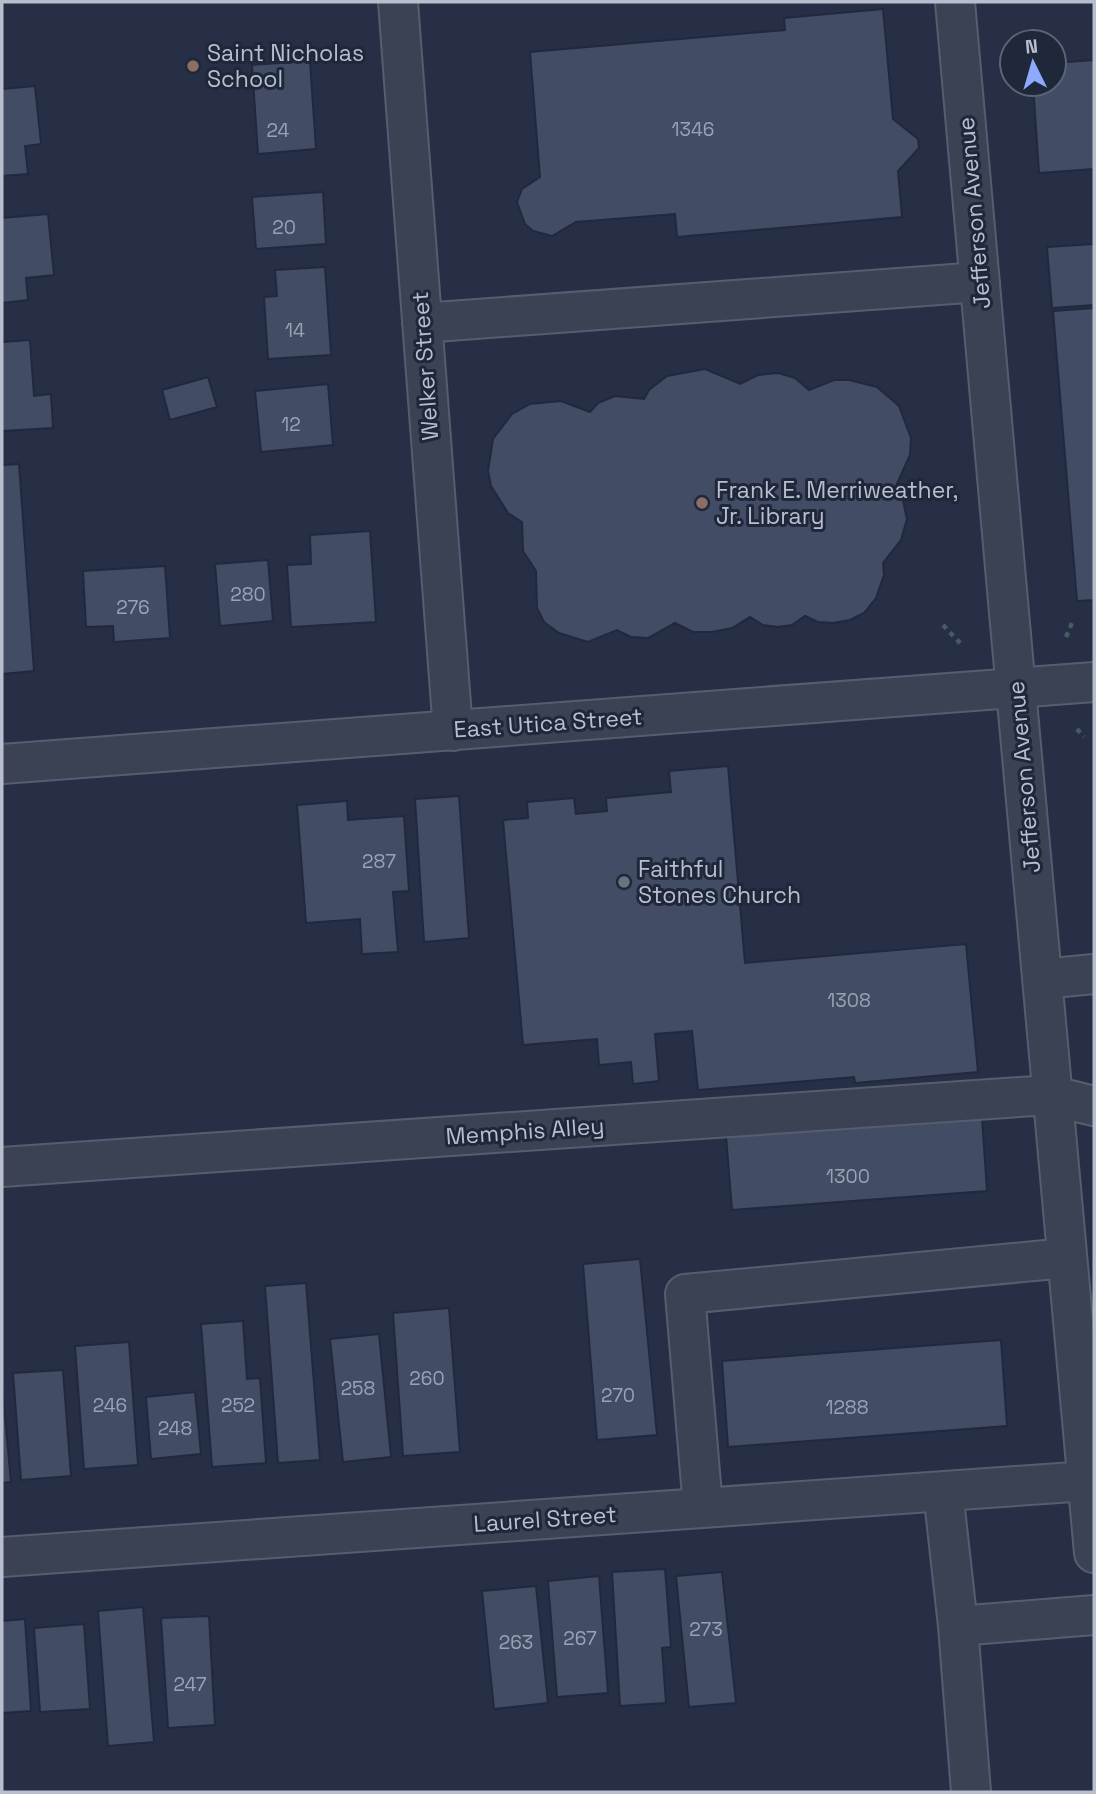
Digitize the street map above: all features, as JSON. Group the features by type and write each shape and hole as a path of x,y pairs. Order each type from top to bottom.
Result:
{"street":[{"name":"Welker Street","path":"398,2 453,731"},
{"name":"Jefferson Avenue","path":"955,2 1017,687 1049,1095 1066,1258 1089,1436 1088,1481 1094,1553"},
{"path":"422,323 980,282"},
{"name":"East Utica Street","path":"2,764 1094,682"},
{"path":"1042,979 1094,974"},
{"name":"Memphis Alley","path":"2,1167 1049,1095 1094,1105"},
{"path":"703,1508 685,1294 1066,1258"},
{"name":"Laurel Street","path":"2,1557 1088,1481"},
{"path":"943,1491 958,1626 971,1792"},
{"path":"958,1626 1094,1615"}],"path":[{"path":"1066,637 1073,623"},
{"path":"943,625 961,644"},
{"path":"1077,729 1084,737"}],"building":[{"path":"883,9 893,119 918,139 919,148 898,171 902,217 677,237 675,214 576,222 552,236 533,231 525,224 517,202 522,189 540,177 530,52 785,30 784,18"},
{"path":"1094,60 1094,169 1039,173 1034,98 1068,98 1068,62"},
{"path":"310,61 316,149 258,154 252,65"},
{"path":"35,86 41,144 25,146 28,174 2,176 2,89"},
{"path":"323,192 326,244 256,249 252,197"},
{"path":"48,214 54,275 26,278 28,300 2,303 2,218"},
{"path":"1094,244 1094,305 1052,308 1047,247"},
{"path":"325,267 331,355 268,359 264,297 277,296 275,270"},
{"path":"1094,308 1094,600 1077,601 1053,311"},
{"path":"30,340 34,396 51,394 53,428 2,431 2,342"},
{"name":"Frank E. Merriweather, Jr. Library","path":"705,369 740,384 758,375 778,373 795,378 809,390 834,380 849,380 877,387 899,406 911,438 910,455 896,486 902,496 907,519 901,540 883,563 884,575 876,598 864,613 850,620 833,623 818,622 805,616 792,625 778,627 763,625 750,617 732,628 712,632 693,632 675,623 648,638 631,637 617,630 588,642 559,633 544,622 537,608 536,571 523,551 522,522 508,513 491,486 488,471 493,439 512,414 530,404 561,401 590,412 598,403 615,396 644,399 649,390 667,376"},
{"path":"208,377 217,407 170,420 162,390"},
{"path":"328,384 333,445 261,452 255,391"},
{"path":"19,464 34,671 2,674 2,465"},
{"path":"370,531 376,622 291,627 287,565 311,564 310,535"},
{"path":"268,560 273,621 220,626 215,564"},
{"path":"165,566 170,638 114,642 113,626 86,627 83,571"},
{"name":"Faithful Stones Church","path":"728,766 745,963 966,944 978,1072 855,1083 854,1077 698,1090 692,1031 655,1034 659,1081 633,1084 631,1062 599,1065 597,1039 523,1045 503,820 528,818 527,802 574,798 576,814 607,811 606,798 671,792 669,771"},
{"path":"459,796 469,938 424,942 415,799"},
{"path":"347,801 348,820 404,816 409,891 393,892 398,952 362,954 360,919 306,923 297,805"},
{"path":"982,1117 987,1191 732,1210 726,1136"},
{"path":"640,1259 657,1435 597,1440 583,1264"},
{"path":"306,1283 320,1460 278,1463 265,1286"},
{"path":"449,1308 460,1452 403,1456 393,1313"},
{"path":"243,1321 247,1379 260,1378 266,1463 212,1467 201,1324"},
{"path":"379,1334 391,1457 343,1462 330,1339"},
{"path":"1001,1340 1007,1426 728,1447 722,1361"},
{"path":"129,1342 138,1465 84,1469 75,1346"},
{"path":"63,1370 71,1476 21,1480 13,1373"},
{"path":"2,1384 11,1482 2,1483"},
{"path":"195,1392 201,1454 151,1459 146,1397"},
{"path":"665,1569 671,1647 662,1648 666,1703 620,1706 612,1572"},
{"path":"722,1572 736,1703 689,1707 676,1576"},
{"path":"599,1576 608,1693 557,1697 548,1581"},
{"path":"536,1586 548,1703 494,1709 482,1591"},
{"path":"143,1607 154,1742 108,1746 98,1611"},
{"path":"209,1616 215,1725 168,1728 161,1618"},
{"path":"25,1619 31,1711 2,1713 2,1621"},
{"path":"84,1624 90,1709 40,1712 34,1628"}],"place":[{"name":"Saint Nicholas School","path":"193,66"},
{"name":"Frank E. Merriweather, Jr. Library","path":"702,503"},
{"name":"Faithful Stones Church","path":"624,882"}]}
